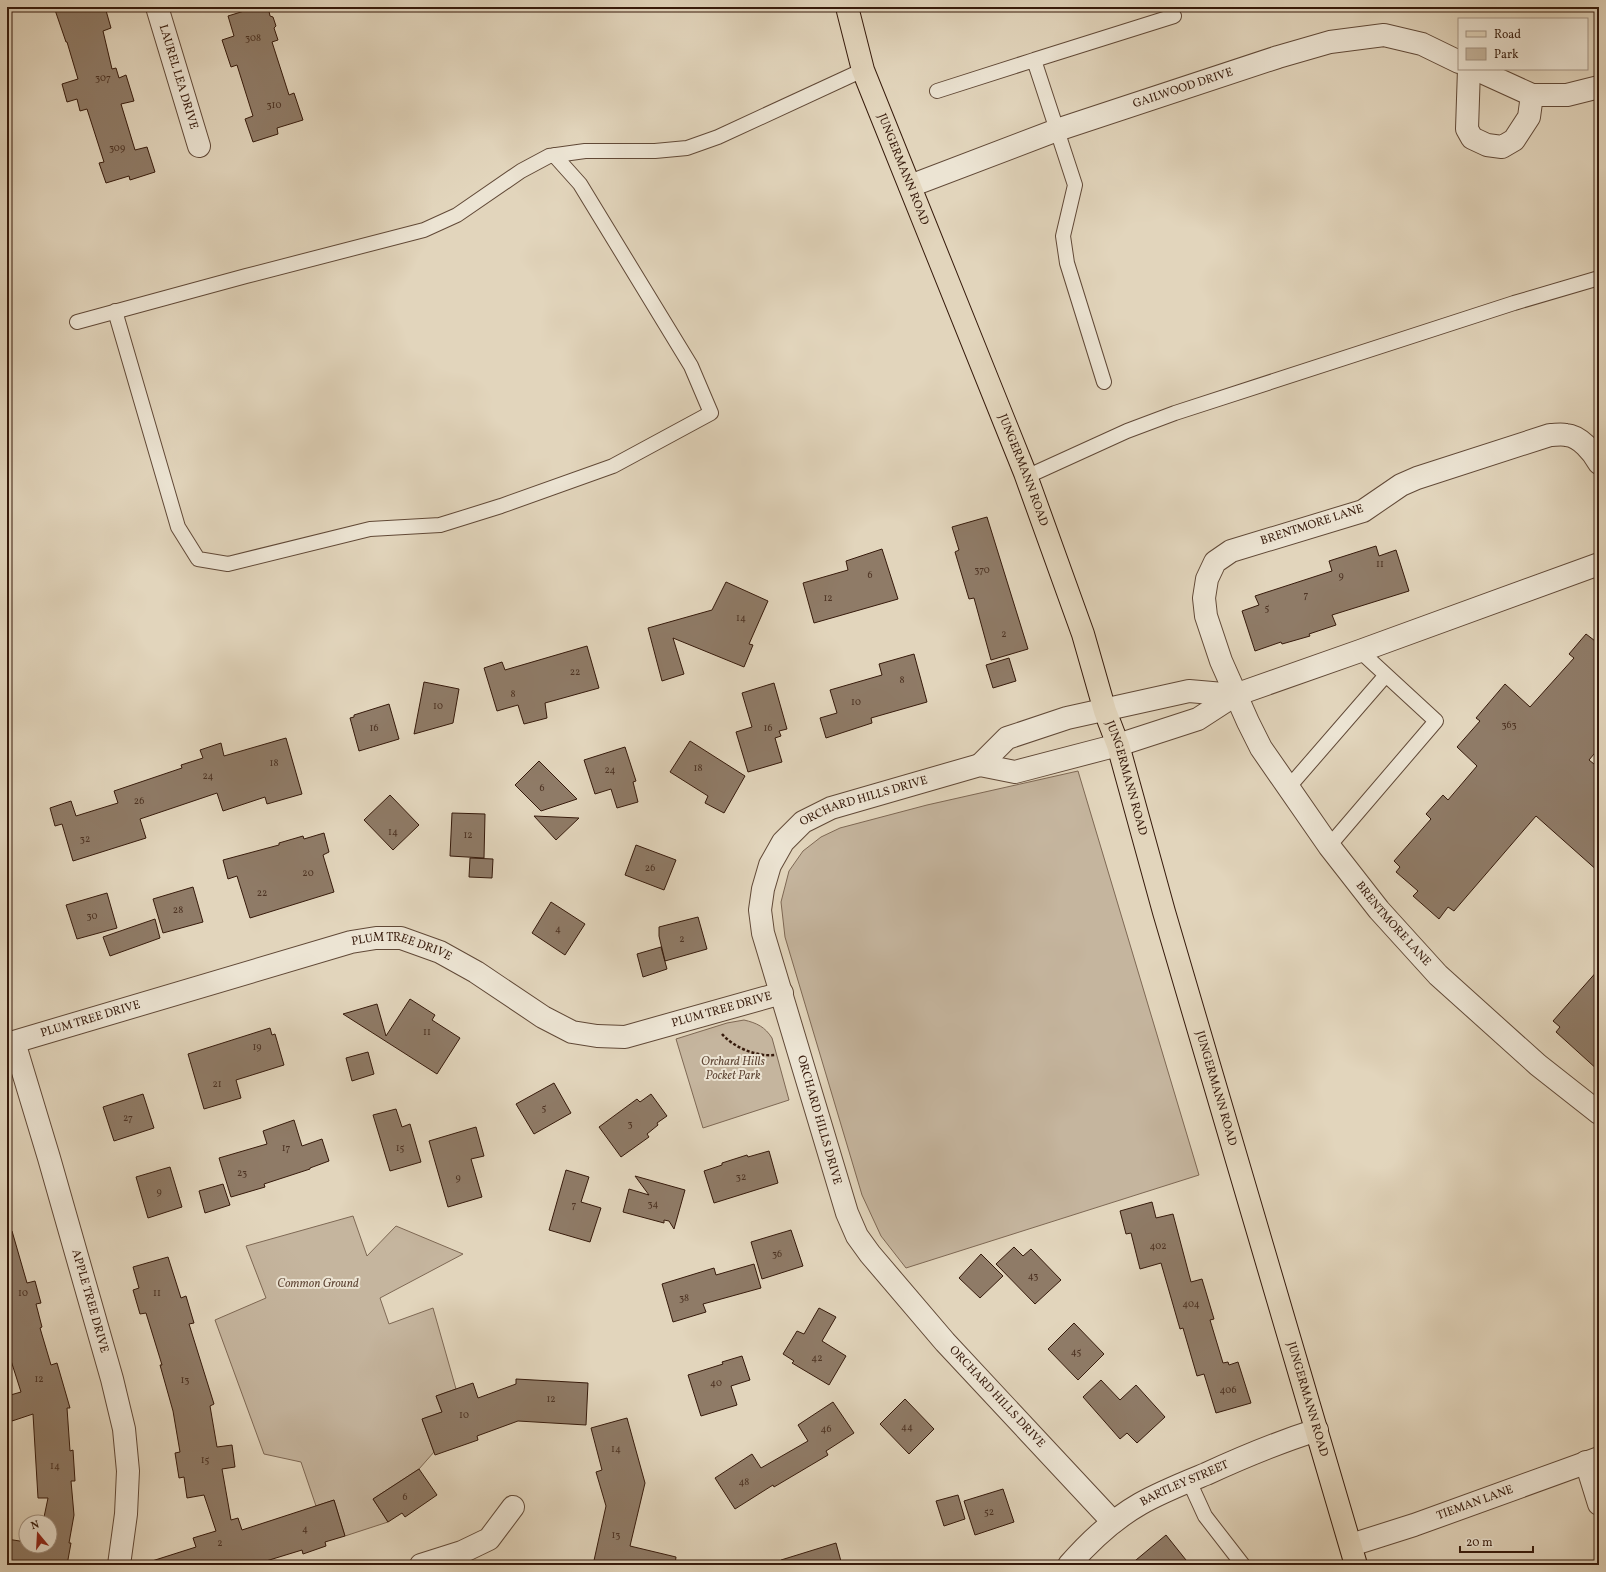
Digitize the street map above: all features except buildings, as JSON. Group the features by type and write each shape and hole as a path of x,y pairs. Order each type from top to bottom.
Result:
{"main road":[{"name":"JUNGERMANN ROAD","path":"847,7 863,70 1026,477 1082,634 1105,711 1118,745 1164,912 1354,1560"}],"street":[{"name":"LAUREL LEA DRIVE","path":"157,7 198,146"},
{"name":"GAILWOOD DRIVE","path":"910,186 1057,130 1278,57 1330,42 1384,35 1422,44 1458,62"},
{"path":"1469,70 1467,129 1472,138 1482,142 1502,147 1514,140 1529,117 1532,95"},
{"path":"1477,70 1532,95 1567,96 1599,87"},
{"name":"BRENTMORE LANE","path":"1599,463 1587,446 1576,439 1567,434 1550,435 1400,485 1363,511 1231,551 1215,562 1207,579 1204,598 1206,616 1221,661 1235,695 1261,748 1329,846 1379,910 1438,975 1538,1065 1599,1113"},
{"path":"1118,745 1198,719 1235,695 1360,652 1599,564"},
{"path":"1105,711 1189,691 1235,695"},
{"name":"ORCHARD HILLS DRIVE","path":"980,765 1007,738 1067,718 1105,711"},
{"name":"ORCHARD HILLS DRIVE","path":"1113,1522 945,1342 870,1254 857,1236 847,1213 800,1052 763,934 760,910 763,889 770,865 784,842 803,822 830,808 980,765 1015,772 1118,745"},
{"name":"PLUM TREE DRIVE","path":"10,1043 350,942 376,938 401,938 440,952 476,972 542,1017 572,1032 597,1036 624,1037 782,993"},
{"name":"APPLE TREE DRIVE","path":"10,1043 49,1158 112,1379 124,1429 128,1471 126,1514 119,1565"},
{"name":"BARTLEY STREET","path":"1069,1565 1088,1543 1113,1522 1139,1504 1260,1450 1317,1430"},
{"path":"1592,1460 1599,1504"},
{"name":"TIEMAN LANE","path":"1354,1560 1414,1525 1592,1460"},
{"path":"421,1565 462,1552 489,1539 513,1507"}],"lane":[{"path":"937,91 1174,16"},
{"path":"1034,60 1075,185 1063,236 1067,263 1104,382"},
{"path":"78,322 114,311 424,230 457,215 521,171 549,156 585,151 655,151 687,148 718,137 863,70"},
{"path":"114,311 178,527 198,559 228,564 370,529 440,525 501,506 613,466 711,413 687,359 580,184 554,155"},
{"path":"1026,477 1127,431 1175,413 1522,301 1599,278"},
{"path":"1329,846 1436,721 1360,652"},
{"path":"1288,788 1386,675"},
{"path":"1189,1481 1205,1516 1243,1565"}],"path":[{"path":"711,1012 717,1028 728,1041 747,1051 770,1056 800,1052"}],"green space":[{"path":"1078,771 1199,1175 906,1268 881,1236 862,1195 785,937 781,902 789,871 803,851 821,837 840,828 927,805"},
{"name":"Orchard Hills Pocket Park","path":"744,1020 760,1026 772,1038 789,1100 703,1128 676,1039 727,1023"},
{"name":"Common Ground","path":"353,1216 367,1256 396,1226 463,1254 380,1298 389,1324 433,1308 456,1389 436,1396 442,1412 422,1419 434,1452 419,1469 373,1499 388,1522 345,1536 334,1500 316,1506 301,1462 264,1454 215,1320 266,1298 246,1246"}]}
